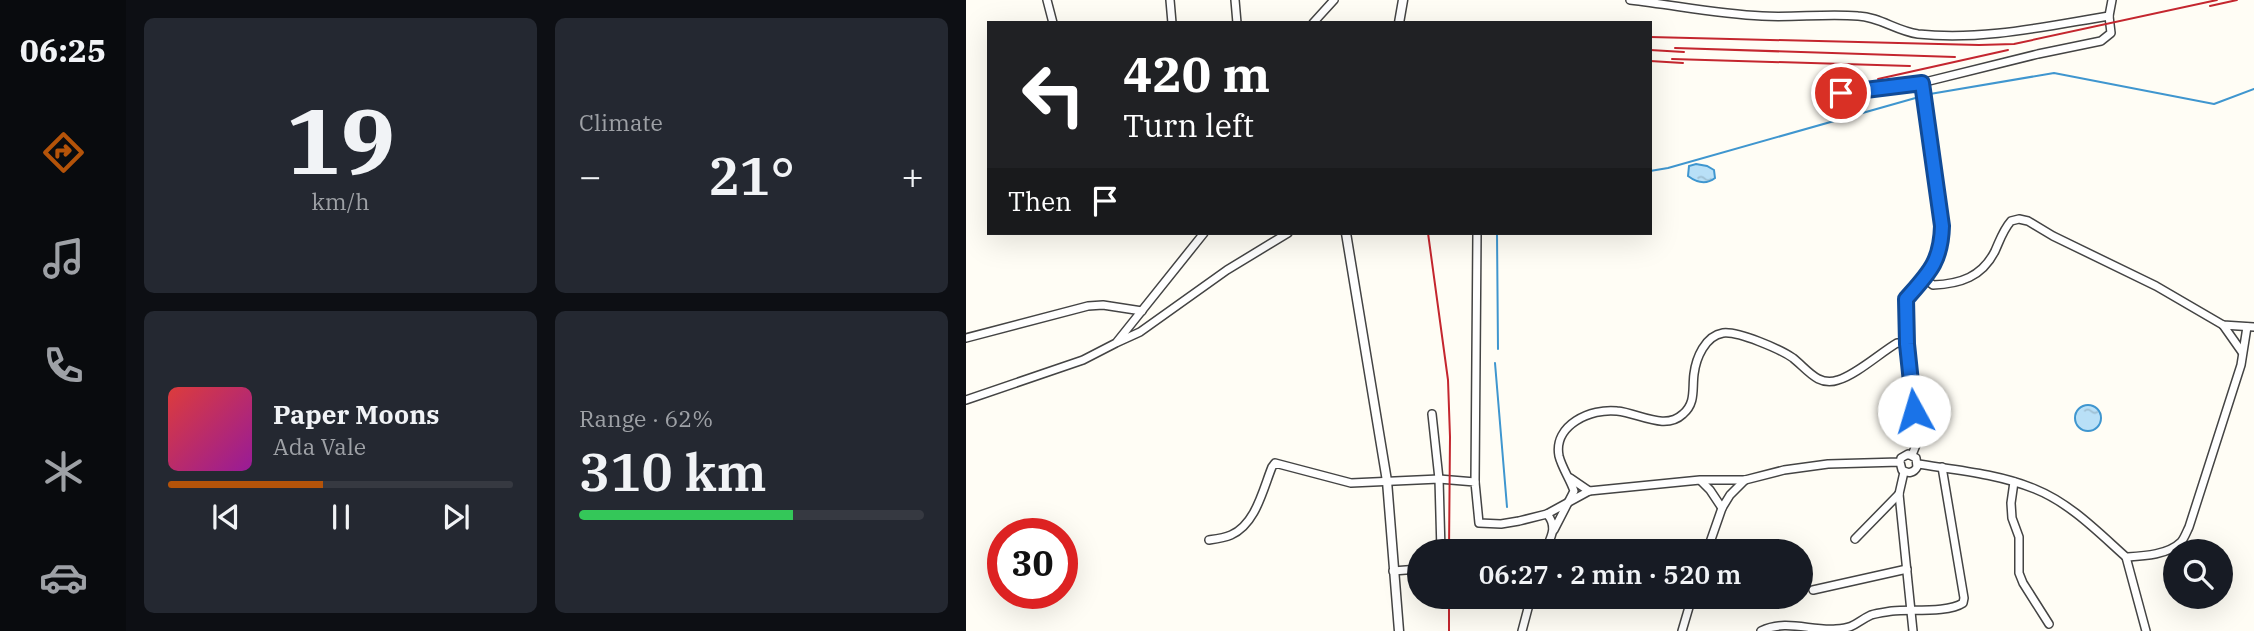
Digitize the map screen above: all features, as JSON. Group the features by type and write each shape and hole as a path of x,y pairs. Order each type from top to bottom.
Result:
{"street":[{"path":"1047,0 1052,21"},
{"path":"1170,0 1172,21"},
{"path":"1235,0 1237,21"},
{"path":"1315,21 1334,0"},
{"path":"1399,21 1403,0"},
{"path":"1630,0 1762,16 1857,15 1874,18 1900,31 1945,35 2023,30 2109,16"},
{"path":"1831,102 1841,93 1922,83 2101,41 2111,33 2109,16 2112,0"},
{"path":"1912,455 1916,445 1916,433 1907,344 1906,299 1936,262 1941,247 1942,226 1922,83"},
{"path":"1924,278 1933,285 1965,281 1985,266 2011,220 2028,221 2155,286 2223,325 2242,352"},
{"path":"1116,343 1202,235"},
{"path":"966,400 1083,360 1140,332 1227,270 1284,235"},
{"path":"1346,235 1387,481 1399,631"},
{"path":"1477,235 1475,482 1479,523 1500,524 1547,514 1589,491 1700,480 1745,480 1784,470 1828,464 1900,462"},
{"path":"966,338 1088,306 1103,305 1142,311"},
{"path":"2126,557 2150,555 2169,548 2181,542 2185,535 2214,452 2251,327 2223,325"},
{"path":"1550,539 1574,491 1558,450 1559,441 1570,425 1580,417 1616,411 1665,422 1677,419 1690,405 1694,392 1694,373 1703,348 1710,338 1721,333 1733,333 1784,353 1812,376 1836,381 1897,343 1907,344"},
{"path":"1432,414 1439,479 1441,539"},
{"path":"1904,472 1900,462 1904,455 1912,455 1918,464"},
{"path":"1209,540 1231,535 1241,528 1254,512 1275,463 1351,482 1439,479 1475,482"},
{"path":"1918,464 2014,482 2036,489 2079,515 2126,557 2146,631"},
{"path":"1904,472 1913,472 1918,464"},
{"path":"1761,631 1770,627 1794,625 1833,630 1858,625 1871,615 1958,607 1963,603 1965,598 1942,467"},
{"path":"1904,472 1899,494 1913,631"},
{"path":"1569,477 1589,491"},
{"path":"1700,480 1722,508"},
{"path":"1711,539 1722,508 1745,480"},
{"path":"2014,482 2011,503 2012,518 2019,537 2019,573 2049,624"},
{"path":"1855,539 1899,494"},
{"path":"1547,514 1553,521 1554,530"},
{"path":"1394,570 1407,569"},
{"path":"1813,590 1908,569"},
{"path":"1522,631 1528,609"},
{"path":"1682,631 1688,609"}],"water":[{"path":"1696,164 1714,170 1715,178 1701,182 1688,176 1689,166"},
{"path":"2088,405 2097,409 2101,418 2097,427 2088,431 2079,427 2075,418 2079,409"}],"waterway":[{"path":"1924,95 2054,73 2214,104 2254,89"},
{"path":"1652,171 1919,97"},
{"path":"1497,235 1498,349"},
{"path":"1495,363 1507,507"}],"railway":[{"path":"1652,37 2014,44 2217,0"},
{"path":"2210,6 2237,0"},
{"path":"1675,48 1955,57"},
{"path":"1652,50 1684,52"},
{"path":"1878,79 2008,50"},
{"path":"1672,59 1910,66"},
{"path":"1652,61 1683,63"},
{"path":"1428,235 1448,380 1449,539"},
{"path":"1449,609 1449,631"}],"route":[{"path":"1841,93 1922,83 1942,226 1941,247 1936,262 1906,299 1907,344 1914,411"}]}
